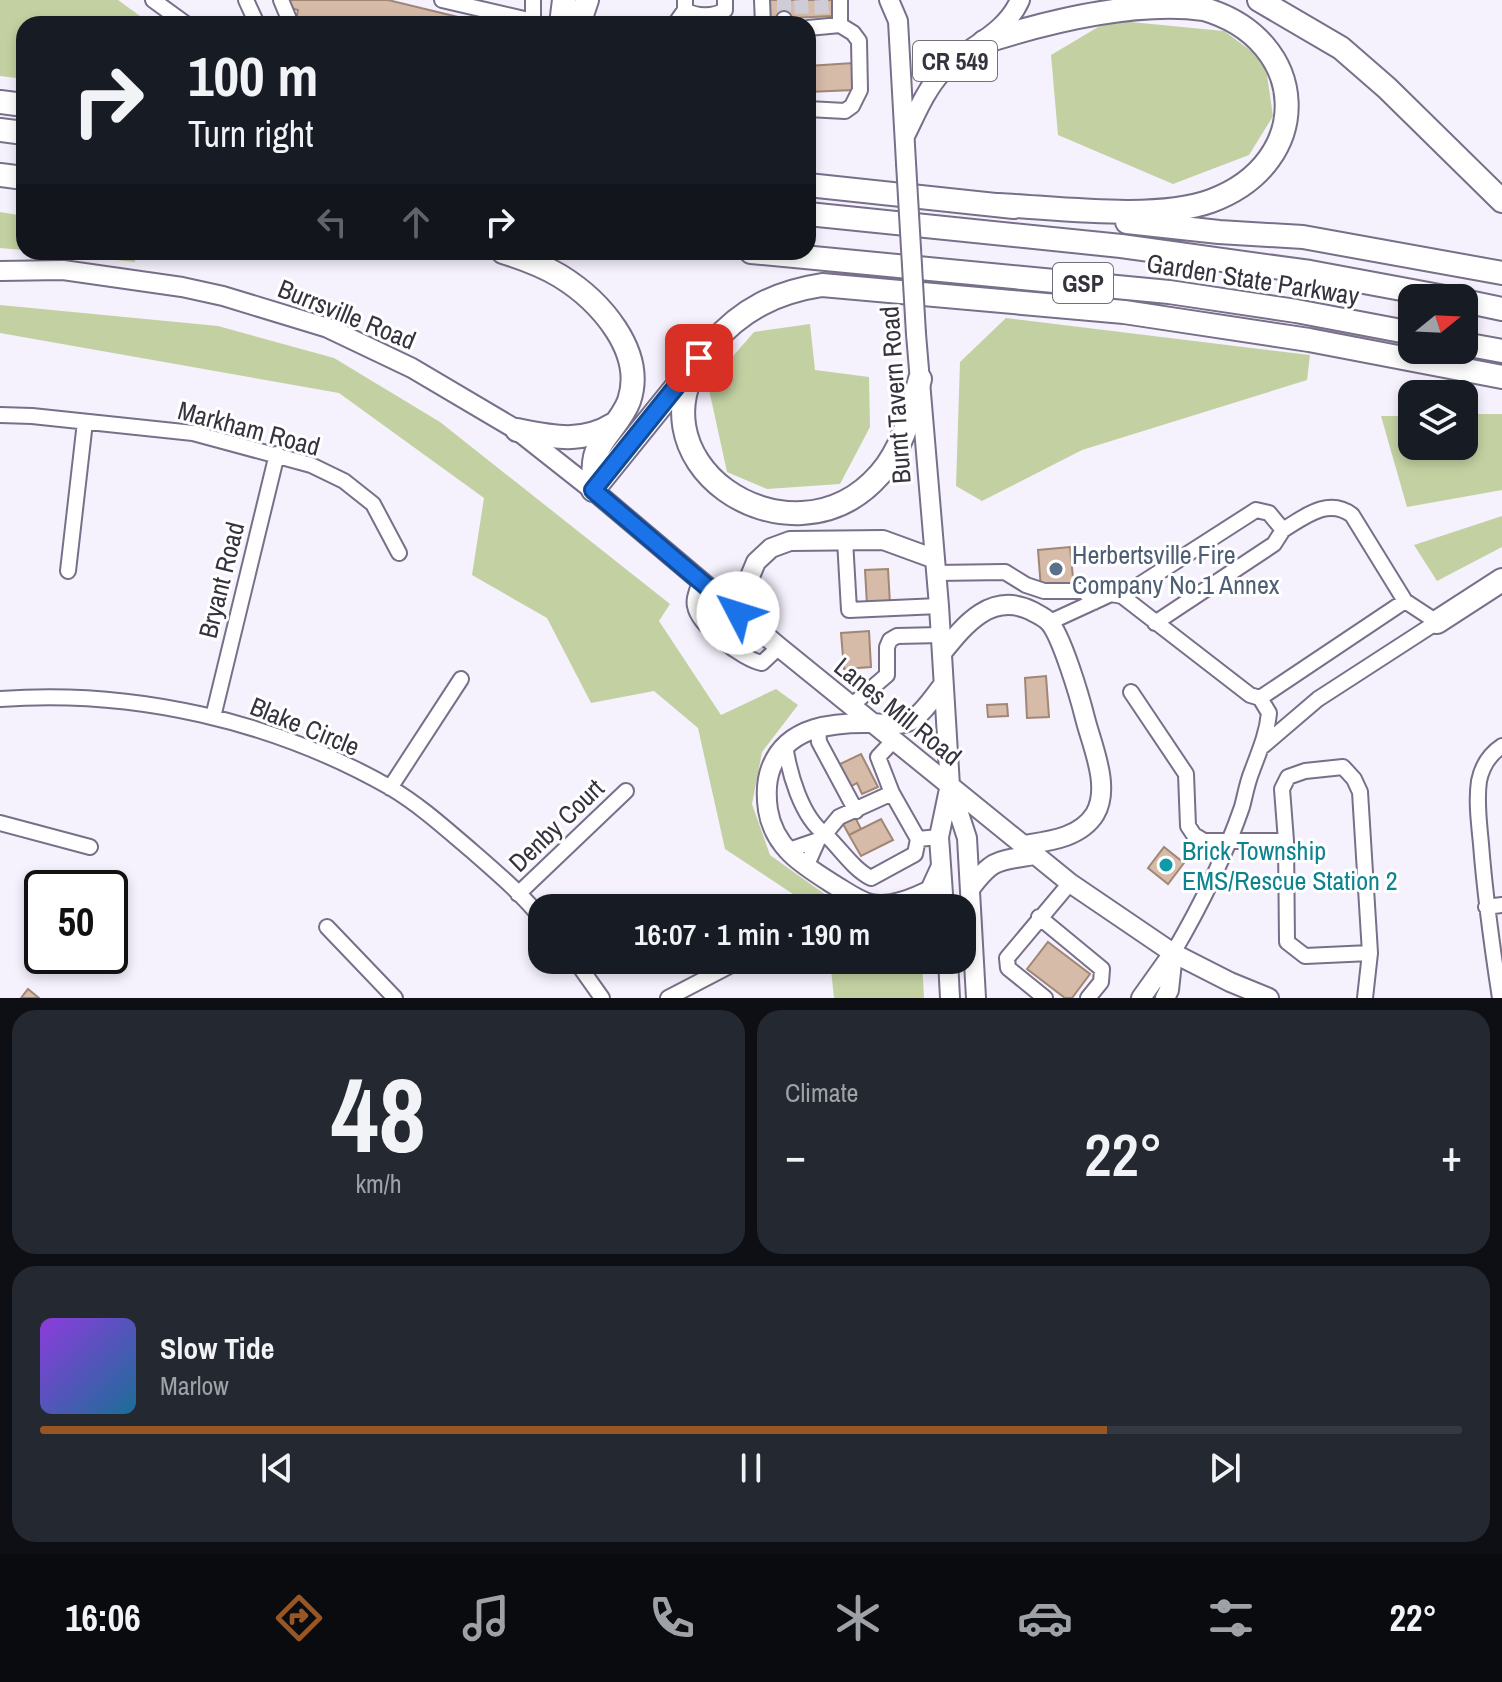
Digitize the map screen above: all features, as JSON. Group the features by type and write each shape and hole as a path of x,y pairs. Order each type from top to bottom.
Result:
{"highway":[{"path":"1259,0 1341,48 1387,88 1502,201"},
{"path":"984,42 1068,16 1123,5 1166,3 1203,8 1235,22 1263,43 1282,76 1286,103 1285,126 1277,149 1243,185 1211,201 1179,209 1135,211 999,205"},
{"path":"816,186 1219,232 1303,237 1502,273"},
{"name":"Garden State Parkway","path":"816,215 1121,246 1310,272 1398,288"},
{"name":"Garden State Parkway","path":"816,258 1169,292 1398,330"},
{"path":"522,260 560,276 596,304 626,348 632,378 629,400 595,455 593,490"},
{"path":"593,490 699,358 741,315 769,298 799,289 844,285 1124,312 1320,342 1502,377"},
{"path":"1478,304 1502,309"},
{"path":"1478,347 1502,351"},
{"path":"699,358 684,394 683,417 695,458 722,490 745,503 786,513 819,510 838,504 856,495 880,474 898,448 920,379"},
{"path":"517,430 574,439 602,431 615,423"},
{"path":"1437,622 1502,580"}],"main road":[{"name":"CR 549","path":"889,0 898,21"},
{"name":"CR 549","path":"905,136 943,71 1003,27 1020,0"},
{"name":"Burnt Tavern Road","path":"898,21 916,334 936,566 950,786 967,838 976,998"},
{"name":"Burrsville Road","path":"0,271 63,270 182,287 298,318 358,341 412,368 517,430"},
{"name":"Lanes Mill Road","path":"517,430 1070,883 1173,953 1269,998"},
{"path":"757,629 747,591 756,562 771,548 790,541 883,540 936,566"},
{"path":"941,644 993,606 1011,604 1026,608 1050,622 1080,700 1099,774 1101,800 1089,822 1062,838 993,863 986,867 970,889"},
{"path":"941,866 930,890 908,900 870,903 851,895 786,851 770,819 767,786 771,768 785,745 818,728 844,723 902,724 913,720 943,685"},
{"name":"Burnt Tavern Road","path":"943,894 939,837 950,786"},
{"path":"1141,998 1173,953"},
{"path":"1165,998 1169,990 1173,953"},
{"path":"949,974 950,998"}],"street":[{"path":"153,0 175,16"},
{"path":"442,0 509,16"},
{"path":"840,0 840,25"},
{"name":"Burnt Tavern Road","path":"898,21 900,0"},
{"path":"685,5 693,15 717,14 725,5"},
{"path":"816,23 840,25 859,41 860,90 852,106 845,111 816,109"},
{"path":"1303,237 1343,234 1502,263"},
{"name":"Markham Road","path":"0,415 193,433 311,465 344,481 373,504 399,553"},
{"path":"68,571 85,422"},
{"name":"Bryant Road","path":"213,717 277,454"},
{"path":"1155,623 1274,544 1283,530 1321,509 1345,510 1352,515 1405,601 1437,622 1318,699 1263,746"},
{"path":"1122,596 1256,510 1269,513 1283,530"},
{"path":"845,540 849,610 939,606"},
{"path":"936,566 1005,572 1026,585 1044,591 1084,591 1094,602"},
{"path":"700,581 694,604 701,620 718,636 753,661 762,663 779,647"},
{"path":"1050,622 1111,594 1122,596 1250,695 1266,704 1269,713 1263,746 1228,841 1203,901 1173,953"},
{"path":"1260,698 1405,601"},
{"path":"851,706 887,675 890,640 897,636 941,644"},
{"path":"390,788 461,679"},
{"path":"1131,692 1186,774 1188,826 1194,835 1204,841 1286,841"},
{"name":"Blake Circle","path":"0,699 91,698 155,705 213,717 276,736 390,788 427,813 528,904"},
{"path":"818,728 819,742 856,811"},
{"path":"785,745 795,787 821,837 845,853 858,871 871,878 915,854 918,839 892,793 878,757 893,741"},
{"path":"1500,998 1486,907 1479,781 1493,752 1502,746"},
{"path":"1365,998 1370,953 1360,792 1343,767 1305,771 1288,777 1282,789 1287,942 1305,956 1370,953"},
{"name":"Denby Court","path":"518,894 626,791"},
{"path":"806,867 821,837 839,817 892,793"},
{"path":"0,823 90,847"},
{"path":"786,851 821,837"},
{"path":"918,839 939,837"},
{"path":"1045,998 1006,963 1009,954 1070,883"},
{"path":"1486,907 1502,905"},
{"path":"1039,917 1102,969 1101,982 1088,998"},
{"path":"327,927 395,998"},
{"path":"585,974 602,998"},
{"path":"668,998 714,974"}],"green space":[{"path":"0,0 118,0 140,16 16,16 16,78 0,76"},
{"path":"1110,20 1224,31 1265,61 1273,116 1249,155 1173,184 1058,135 1051,55"},
{"path":"0,212 16,215 16,249 0,248"},
{"path":"0,305 218,326 334,358 440,422 670,604 659,621 721,715 776,689 798,705 762,752 752,804 770,855 824,894 793,894 725,849 698,728 654,691 591,703 547,618 472,575 484,498 339,393 0,333"},
{"path":"1006,318 1310,355 1307,380 1082,450 982,501 956,486 960,362"},
{"path":"810,324 815,370 869,377 870,427 840,484 767,489 727,472 708,385 754,332"},
{"path":"1478,414 1502,414 1502,490 1407,507 1381,416 1398,416 1398,460 1478,460"},
{"path":"1502,516 1502,547 1437,581 1414,545"},
{"path":"831,974 923,974 924,998 834,998"}],"building":[{"path":"286,0 388,0 454,16 297,16 298,10 284,6"},
{"path":"767,0 833,0 834,16 768,16"},
{"path":"853,63 854,90 816,92 816,65"},
{"name":"Herbertsville Fire Company No.1 Annex","path":"1070,547 1074,588 1041,589 1038,550"},
{"path":"888,569 890,604 867,605 865,570"},
{"path":"869,631 871,667 844,669 841,633"},
{"path":"1046,676 1049,717 1027,718 1025,678"},
{"path":"1007,704 1008,716 988,717 987,705"},
{"path":"861,754 878,787 862,794 857,783 850,787 838,765"},
{"path":"854,815 861,829 849,835 842,822"},
{"path":"881,819 893,840 861,856 849,835"},
{"name":"Brick Township EMS/Rescue Station 2","path":"1164,847 1184,863 1168,884 1148,868"},
{"path":"1048,942 1090,974 1072,998 1065,998 1027,969"},
{"path":"28,989 39,998 21,998"}],"tunnel":[{"path":"784,0 784,16"},
{"path":"801,0 802,16"},
{"path":"821,0 822,16"}],"place":[{"name":"Herbertsville Fire Company No.1 Annex","path":"1056,569"},
{"name":"Brick Township EMS/Rescue Station 2","path":"1166,865"}],"route":[{"path":"699,358 593,490 738,613"}]}
